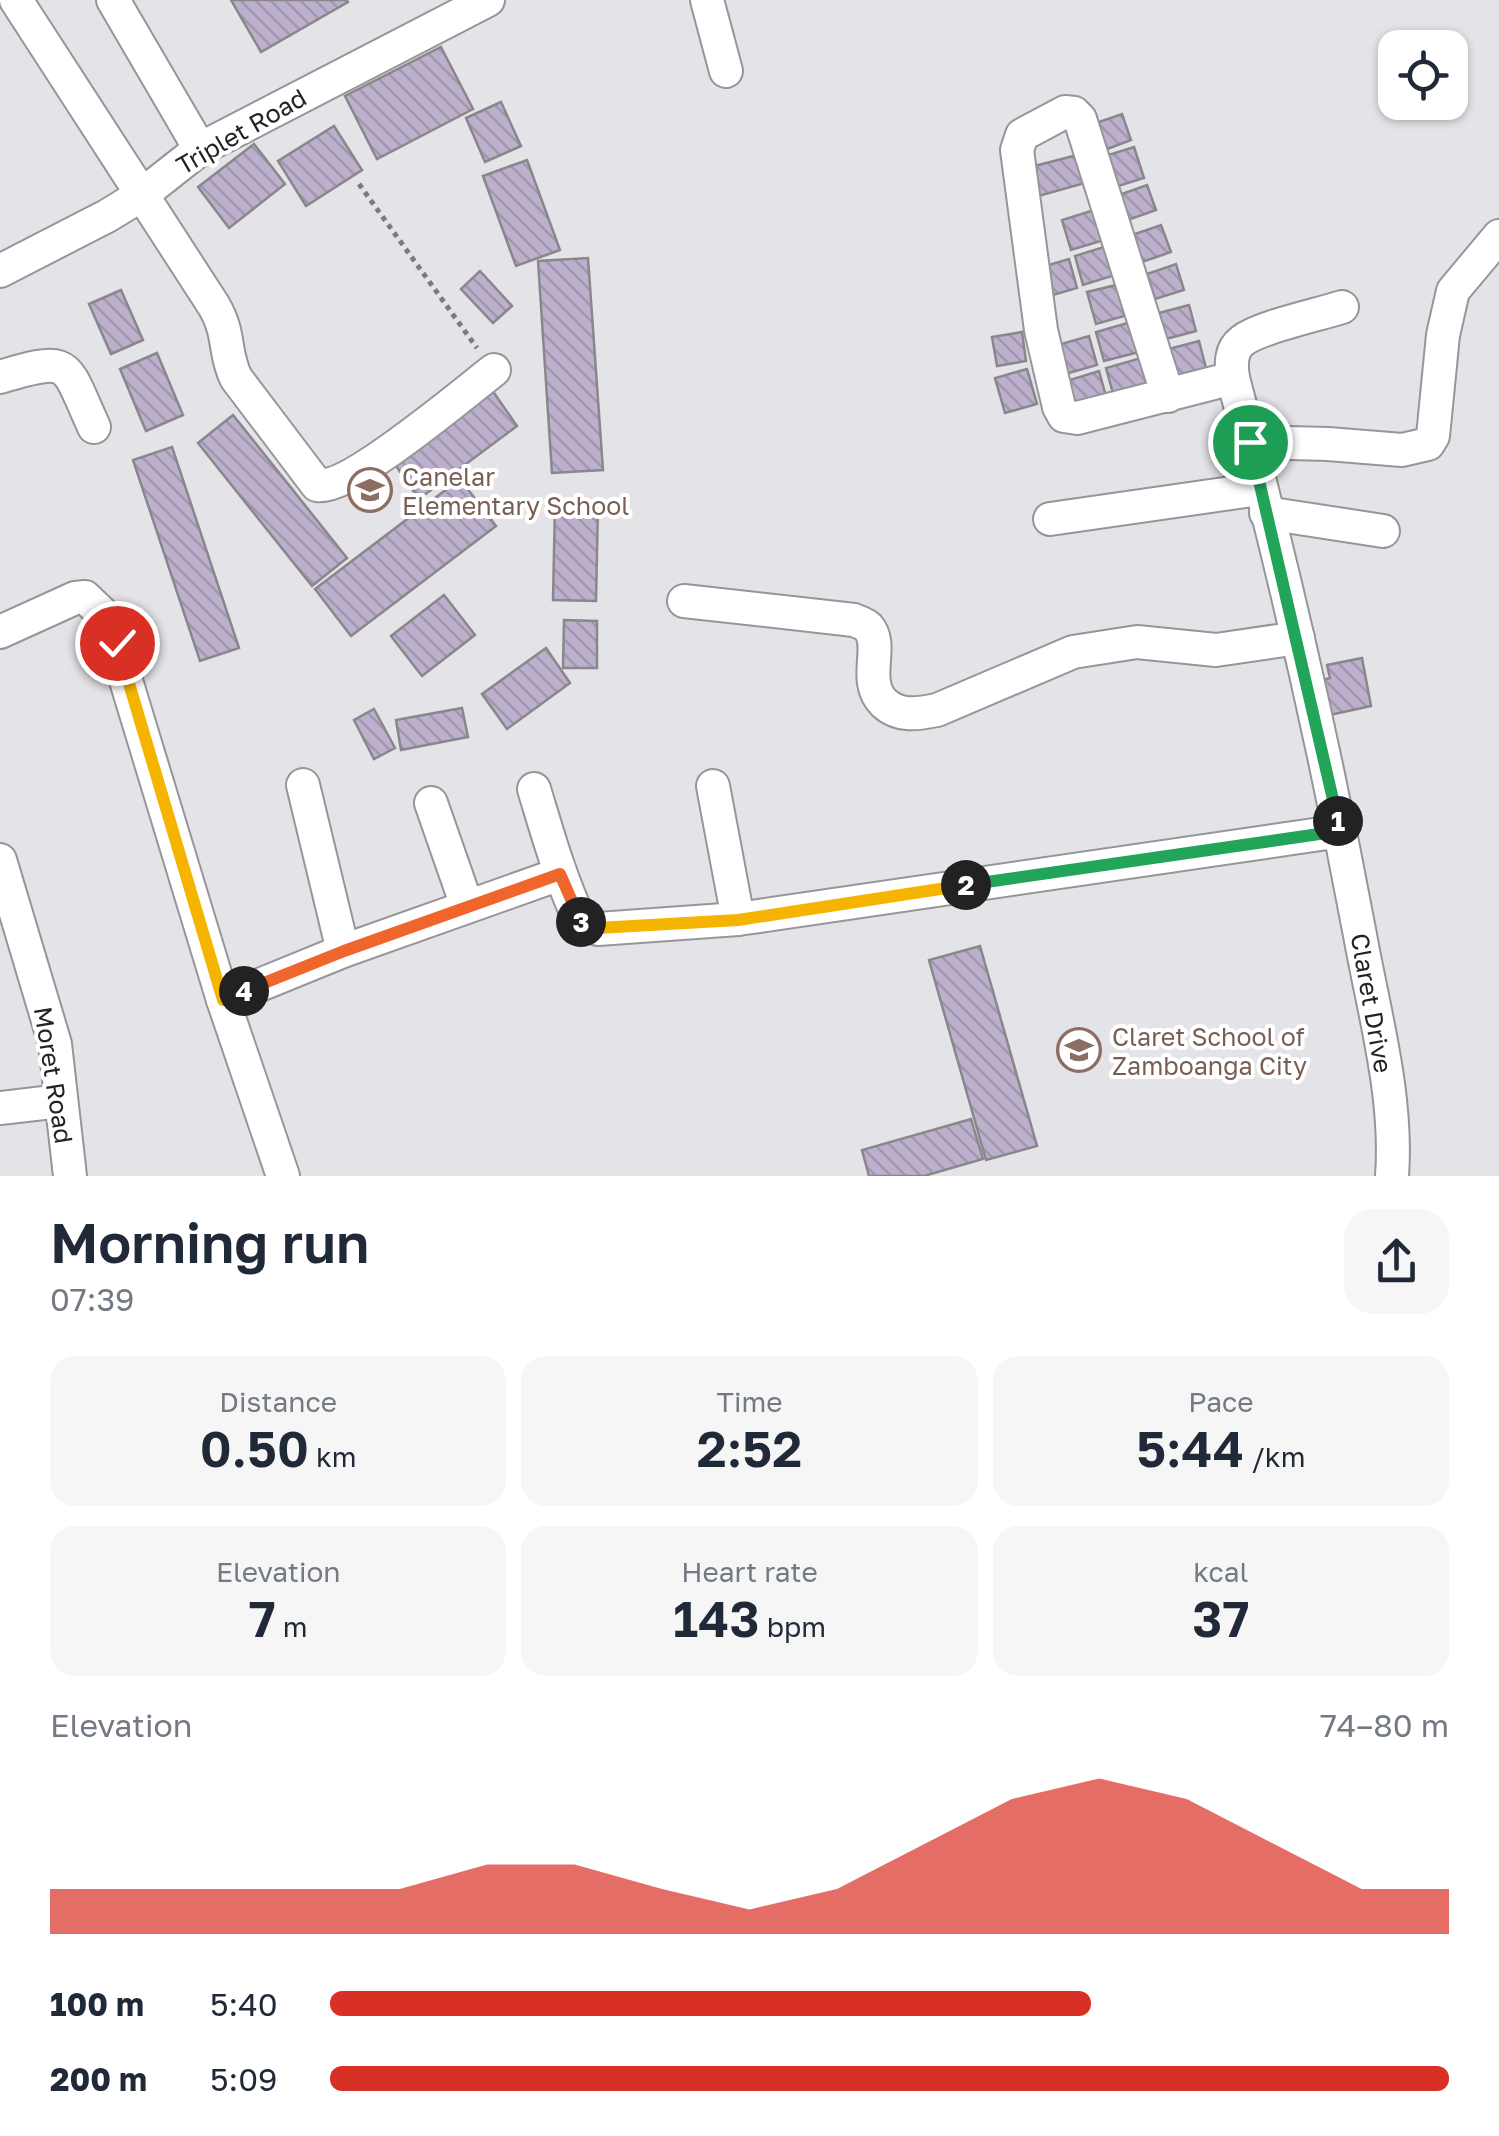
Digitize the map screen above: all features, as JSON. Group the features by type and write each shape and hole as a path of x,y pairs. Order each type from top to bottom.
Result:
{"street":[{"path":"16,0 223,322 228,333 228,362 236,378 317,485 335,485 376,459 494,370"},
{"path":"113,0 200,149"},
{"name":"Triplet Road","path":"0,271 107,216 143,194 200,149 488,0"},
{"path":"707,0 726,71"},
{"path":"1168,396 1080,119 1065,112 1022,135 1017,150 1042,330 1064,416 1077,418 1168,396 1232,378 1231,359 1241,341 1342,307"},
{"path":"1250,442 1402,450 1428,444 1433,436 1453,291 1499,236"},
{"path":"0,377 42,364 56,364 72,378 94,427"},
{"name":"Claret Drive","path":"1232,378 1298,638 1340,831 1384,1062 1392,1176"},
{"path":"1050,519 1263,501 1383,532"},
{"path":"0,632 76,598 86,597 107,618 223,1000 283,1176"},
{"path":"684,601 854,620 866,625 873,648 872,686 896,712 918,714 1073,652 1137,642 1216,650 1298,638"},
{"path":"303,785 344,951"},
{"path":"713,786 738,920"},
{"path":"534,790 560,874 580,921 598,928 738,920 1340,831"},
{"path":"431,803 467,906"},
{"name":"Moret Road","path":"0,860 10,929 49,1020 70,1176"},
{"path":"223,1000 344,951 560,874"},
{"path":"0,1108 61,1101"}],"path":[{"path":"359,184 494,370"}],"building":[{"path":"231,0 347,0 348,2 261,52"},
{"path":"441,47 473,109 377,159 345,96"},
{"path":"501,102 521,146 485,162 466,118"},
{"path":"1122,114 1131,140 1102,151 1093,124"},
{"path":"334,126 362,170 306,206 278,161"},
{"path":"254,144 285,184 229,228 198,187"},
{"path":"1134,147 1144,178 1115,187 1105,156"},
{"path":"1077,155 1085,183 1035,197 1027,168"},
{"path":"527,160 560,250 516,266 483,176"},
{"path":"1147,185 1156,210 1128,220 1119,195"},
{"path":"1094,210 1104,240 1071,250 1062,220"},
{"path":"1161,225 1171,252 1142,262 1132,235"},
{"path":"1107,246 1115,275 1083,285 1075,256"},
{"path":"588,258 603,470 552,473 538,261"},
{"path":"1069,259 1077,288 1046,297 1038,268"},
{"path":"1176,264 1184,290 1155,299 1147,274"},
{"path":"480,271 512,306 493,323 461,289"},
{"path":"1120,284 1128,315 1096,324 1087,292"},
{"path":"121,290 143,340 111,354 89,304"},
{"path":"1189,305 1196,331 1166,339 1159,313"},
{"path":"1131,322 1139,352 1104,361 1096,332"},
{"path":"1022,332 1026,361 997,366 992,337"},
{"path":"1089,336 1097,365 1062,375 1054,346"},
{"path":"1199,341 1206,368 1176,376 1169,349"},
{"path":"157,353 183,415 146,431 120,369"},
{"path":"1141,358 1149,387 1114,397 1106,368"},
{"path":"1027,369 1037,404 1005,413 995,378"},
{"path":"1099,371 1107,400 1071,410 1063,382"},
{"path":"492,390 517,426 419,499 394,463"},
{"path":"233,415 347,558 312,586 198,443"},
{"path":"172,447 239,648 200,661 133,460"},
{"path":"460,479 496,526 351,636 315,589"},
{"path":"555,505 598,506 596,601 553,600"},
{"path":"444,595 475,635 422,676 391,636"},
{"path":"564,620 597,621 597,668 563,668"},
{"path":"546,648 570,683 507,729 482,694"},
{"path":"1362,658 1371,706 1325,716 1318,681 1330,678 1327,665"},
{"path":"462,708 468,737 401,750 396,720"},
{"path":"374,709 395,748 374,759 354,720"},
{"path":"980,946 1037,1146 986,1160 929,960"},
{"path":"971,1119 983,1159 924,1176 869,1176 862,1150"}],"place":[{"name":"Canelar Elementary School","path":"370,490"},
{"name":"Claret School of Zamboanga City","path":"1079,1050"}],"route":[{"path":"117,643 223,1000 344,951 560,874 580,921 598,928 738,920 1340,831 1250,442"}]}
